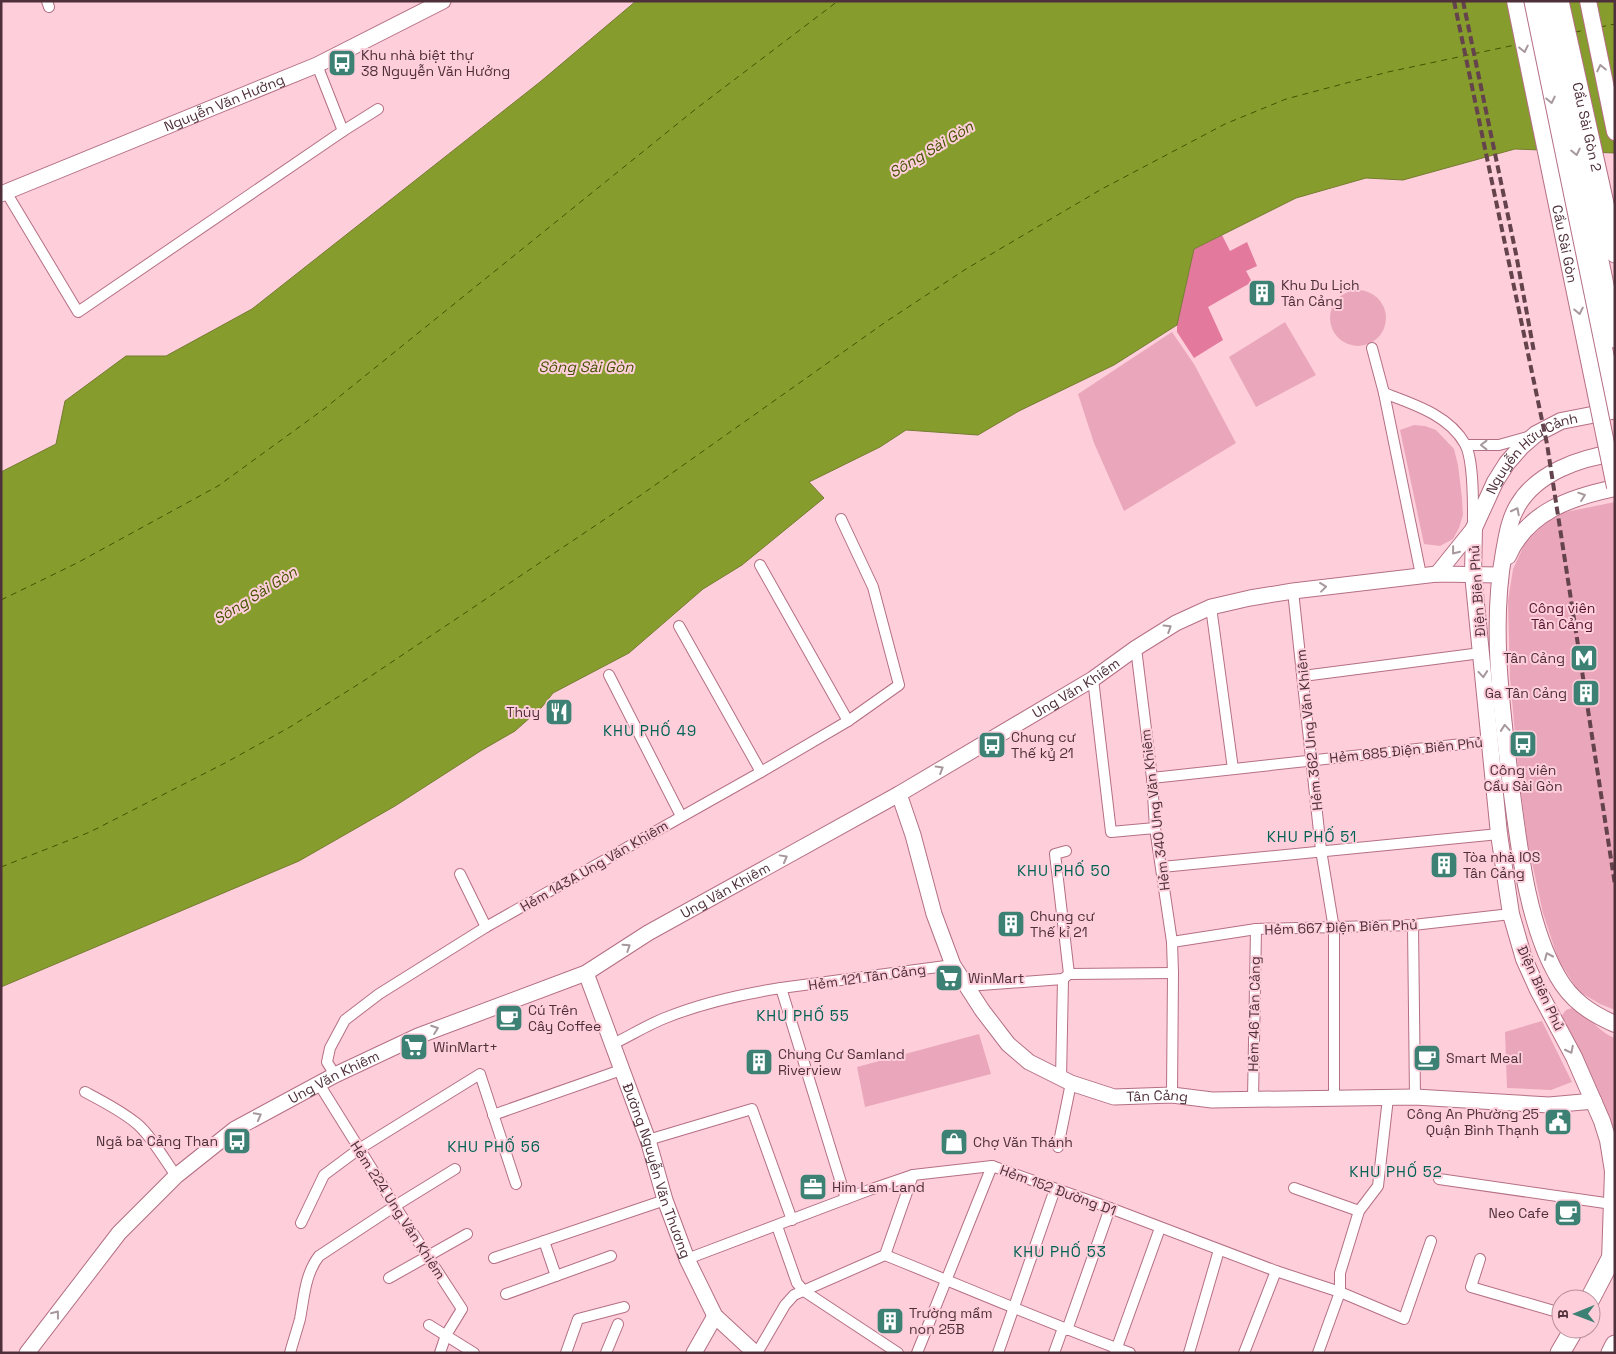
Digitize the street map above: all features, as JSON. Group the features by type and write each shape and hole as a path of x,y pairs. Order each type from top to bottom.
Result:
{"highway":[{"name":"Cầu Sài Gòn","path":"1530,1 1615,409"},
{"path":"1545,1 1615,338"},
{"name":"Cầu Sài Gòn 2","path":"1559,1 1615,253"},
{"name":"Điện Biên Phủ","path":"1595,1289 1612,1256"},
{"path":"1560,1353 1568,1339"},
{"path":"1611,1353 1615,1346"}],"main road":[{"name":"Nguyễn Văn Hưởng","path":"4,193 316,65 443,1"},
{"name":"Cầu Sài Gòn","path":"1515,1 1615,487"},
{"name":"Cầu Sài Gòn 2","path":"1588,1 1615,132"},
{"name":"Nguyễn Hữu Cảnh","path":"1474,528 1495,482 1507,463 1536,434 1561,421 1615,409"},
{"name":"Nguyễn Hữu Cảnh","path":"1500,575 1507,531 1518,505 1528,492 1554,472 1587,459 1615,453"},
{"path":"1500,575 1514,543 1529,524 1566,502 1615,487"},
{"path":"1437,574 1474,528"},
{"name":"Điện Biên Phủ","path":"1474,528 1473,574 1499,834 1511,914 1524,959 1594,1101 1608,1140 1613,1171 1612,1256"},
{"name":"Ung Văn Khiêm","path":"27,1353 119,1233 176,1176 235,1129 335,1075 418,1036 586,973 648,933 899,794 1093,679 1136,648 1176,623 1211,607 1293,591 1421,575 1500,575"},
{"name":"Điện Biên Phủ","path":"1500,575 1498,641 1501,687 1516,826 1533,913 1544,947 1557,976 1572,998 1589,1011 1615,1024"},
{"name":"Tân Cảng","path":"899,794 913,835 934,914 953,965 1008,1044 1029,1062 1066,1081 1114,1097 1172,1095 1212,1100 1415,1097 1549,1105 1594,1101"},
{"name":"Đường Nguyễn Văn Thương","path":"586,973 648,1140 665,1200 687,1259 715,1316 756,1353"},
{"path":"1550,1012 1572,998"},
{"path":"694,1353 715,1316"}],"street":[{"path":"316,65 343,131"},
{"path":"4,193 78,312 378,109"},
{"path":"1372,348 1384,393 1421,575"},
{"path":"1384,393 1416,404 1444,420 1455,430 1466,445 1470,466 1474,528"},
{"path":"1466,445 1499,445 1536,434"},
{"name":"Hẻm 143A Ung Văn Khiêm","path":"335,1075 328,1062 330,1048 345,1020 380,994 486,927 848,721 899,685 872,587 840,519"},
{"path":"760,565 848,721"},
{"name":"Hẻm 362 Ung Văn Khiêm","path":"1293,591 1321,850 1334,929 1334,1098"},
{"path":"1211,607 1233,769"},
{"path":"680,626 761,772"},
{"name":"Hẻm 340 Ung Văn Khiêm","path":"1136,648 1152,778 1155,828 1172,942 1172,1095"},
{"path":"1303,676 1482,653"},
{"path":"609,675 681,816"},
{"path":"1093,679 1111,832 1155,828"},
{"name":"Hẻm 685 Điện Biên Phủ","path":"1152,778 1490,740"},
{"path":"1162,867 1499,834"},
{"path":"1058,1147 1066,1081 1066,977 1055,854 1066,851"},
{"path":"460,874 486,927"},
{"name":"Hẻm 667 Điện Biên Phủ","path":"1172,942 1256,929 1413,926 1511,914"},
{"path":"1413,926 1415,1097"},
{"name":"Hẻm 46 Tân Cảng","path":"1253,1099 1256,929"},
{"name":"Hẻm 121 Tân Cảng","path":"613,1044 672,1015 722,999 781,988 953,965"},
{"path":"967,986 1066,977 1173,973"},
{"path":"781,988 846,1199"},
{"path":"493,1115 621,1070"},
{"path":"301,1223 324,1176 359,1149 480,1074 516,1184"},
{"name":"Hẻm 224 Ung Văn Khiêm","path":"319,1084 462,1309 446,1335"},
{"path":"85,1092 110,1105 137,1124 176,1176"},
{"path":"1318,1353 1340,1292 1340,1273 1360,1211 1378,1186 1388,1098"},
{"path":"648,1140 752,1109 792,1220"},
{"path":"917,1353 992,1166"},
{"name":"Hẻm 152 Đường D1","path":"687,1259 913,1175 992,1166 1110,1208 1276,1271 1340,1292 1404,1319 1431,1241"},
{"path":"290,1353 309,1276 312,1266 319,1256 395,1206 455,1170"},
{"path":"885,1256 913,1175"},
{"path":"1439,1179 1612,1204"},
{"path":"1294,1188 1360,1211"},
{"path":"998,1353 1055,1189"},
{"path":"494,1258 665,1200"},
{"path":"1054,1353 1065,1329 1110,1208"},
{"path":"777,1226 797,1283 804,1291 898,1353"},
{"path":"1116,1350 1160,1228"},
{"path":"389,1278 467,1234"},
{"path":"544,1242 556,1276"},
{"path":"1189,1353 1219,1250"},
{"path":"506,1294 611,1256"},
{"path":"756,1353 785,1305 794,1295 885,1256 946,1279 1013,1309 1116,1350 1130,1353"},
{"path":"1480,1259 1471,1287 1551,1310"},
{"path":"1244,1353 1276,1271"},
{"path":"566,1353 578,1319 624,1307"},
{"path":"606,1353 618,1324"},
{"path":"429,1325 474,1353"},
{"path":"440,1353 446,1335"}],"green space":[{"path":"1353,290 1363,290 1378,298 1384,307 1386,318 1384,329 1378,338 1363,346 1353,346 1342,341 1335,334 1330,323 1330,313 1335,302 1342,295"},
{"path":"1285,322 1316,375 1256,407 1229,357"},
{"path":"1172,332 1194,364 1236,443 1124,511 1094,443 1078,394"},
{"path":"1414,425 1436,430 1454,449 1458,465 1463,515 1453,539 1440,546 1424,544 1400,430"},
{"name":"Công viên Tân Cảng","path":"1615,502 1615,1010 1600,1004 1578,991 1558,959 1543,913 1527,840 1518,768 1510,678 1508,601 1513,569 1527,539 1541,526 1550,518 1561,513"},
{"path":"1572,1008 1583,1014 1603,1032 1615,1038 1615,1136 1593,1078 1563,1021 1562,1015 1566,1010"},
{"path":"1542,1021 1572,1082 1551,1090 1507,1088 1505,1032"},
{"path":"979,1034 991,1074 865,1107 857,1067"}],"shaded area":[{"path":"1222,235 1230,251 1247,242 1257,266 1246,271 1252,282 1208,307 1223,340 1194,358 1177,332 1177,325 1194,249"}],"water":[{"name":"Sông Sài Gòn","path":"636,1 1615,1 1615,153 1515,149 1403,180 1366,178 1296,198 1194,249 1177,325 1114,365 1019,411 978,435 906,430 880,447 809,482 824,498 742,565 703,589 629,653 553,693 542,707 515,731 395,806 299,861 1,987 1,472 56,444 65,401 126,356 166,356 252,309 540,82"}],"ferry route":[{"path":"1,600 77,563 218,486 324,409 697,108 838,1"},
{"path":"1600,27 1615,24"},
{"path":"1575,32 1586,30"},
{"path":"1,867 90,832 227,762 290,727 362,682 641,495 887,321 966,269 1100,190 1225,124 1286,99 1388,72 1515,45"}],"railway":[{"path":"1454,1 1547,444 1615,885"},
{"path":"1463,1 1516,254 1534,352"}],"place":[{"name":"Khu nhà biệt thự 38 Nguyễn Văn Hưởng","path":"342,63"},
{"name":"Khu Du Lịch Tân Cảng","path":"1262,293"},
{"name":"Tân Cảng","path":"1584,658"},
{"name":"Ga Tân Cảng","path":"1586,693"},
{"name":"Thủy","path":"559,712"},
{"name":"Công viên Cầu Sài Gòn","path":"1523,744"},
{"name":"Chung cư Thế kỷ 21","path":"992,745"},
{"name":"Tòa nhà IOS Tân Cảng","path":"1444,865"},
{"name":"Chung cư Thế kỉ 21","path":"1011,924"},
{"name":"WinMart","path":"949,978"},
{"name":"Cú Trên Cây Coffee","path":"509,1018"},
{"name":"WinMart+","path":"414,1047"},
{"name":"Smart Meal","path":"1427,1058"},
{"name":"Chung Cư Samland Riverview","path":"759,1062"},
{"name":"Công An Phường 25 Quận Bình Thạnh","path":"1558,1122"},
{"name":"Ngã ba Cảng Than","path":"237,1141"},
{"name":"Chợ Văn Thánh","path":"954,1142"},
{"name":"Him Lam Land","path":"813,1187"},
{"name":"Neo Cafe","path":"1568,1213"},
{"name":"Trường mầm non 25B","path":"890,1321"}],"district":[{"name":"KHU PHỐ 49","path":"650,730"},
{"name":"KHU PHỐ 51","path":"1312,836"},
{"name":"KHU PHỐ 50","path":"1064,870"},
{"name":"KHU PHỐ 55","path":"803,1015"},
{"name":"KHU PHỐ 56","path":"494,1146"},
{"name":"KHU PHỐ 52","path":"1396,1171"},
{"name":"KHU PHỐ 53","path":"1060,1251"}]}
